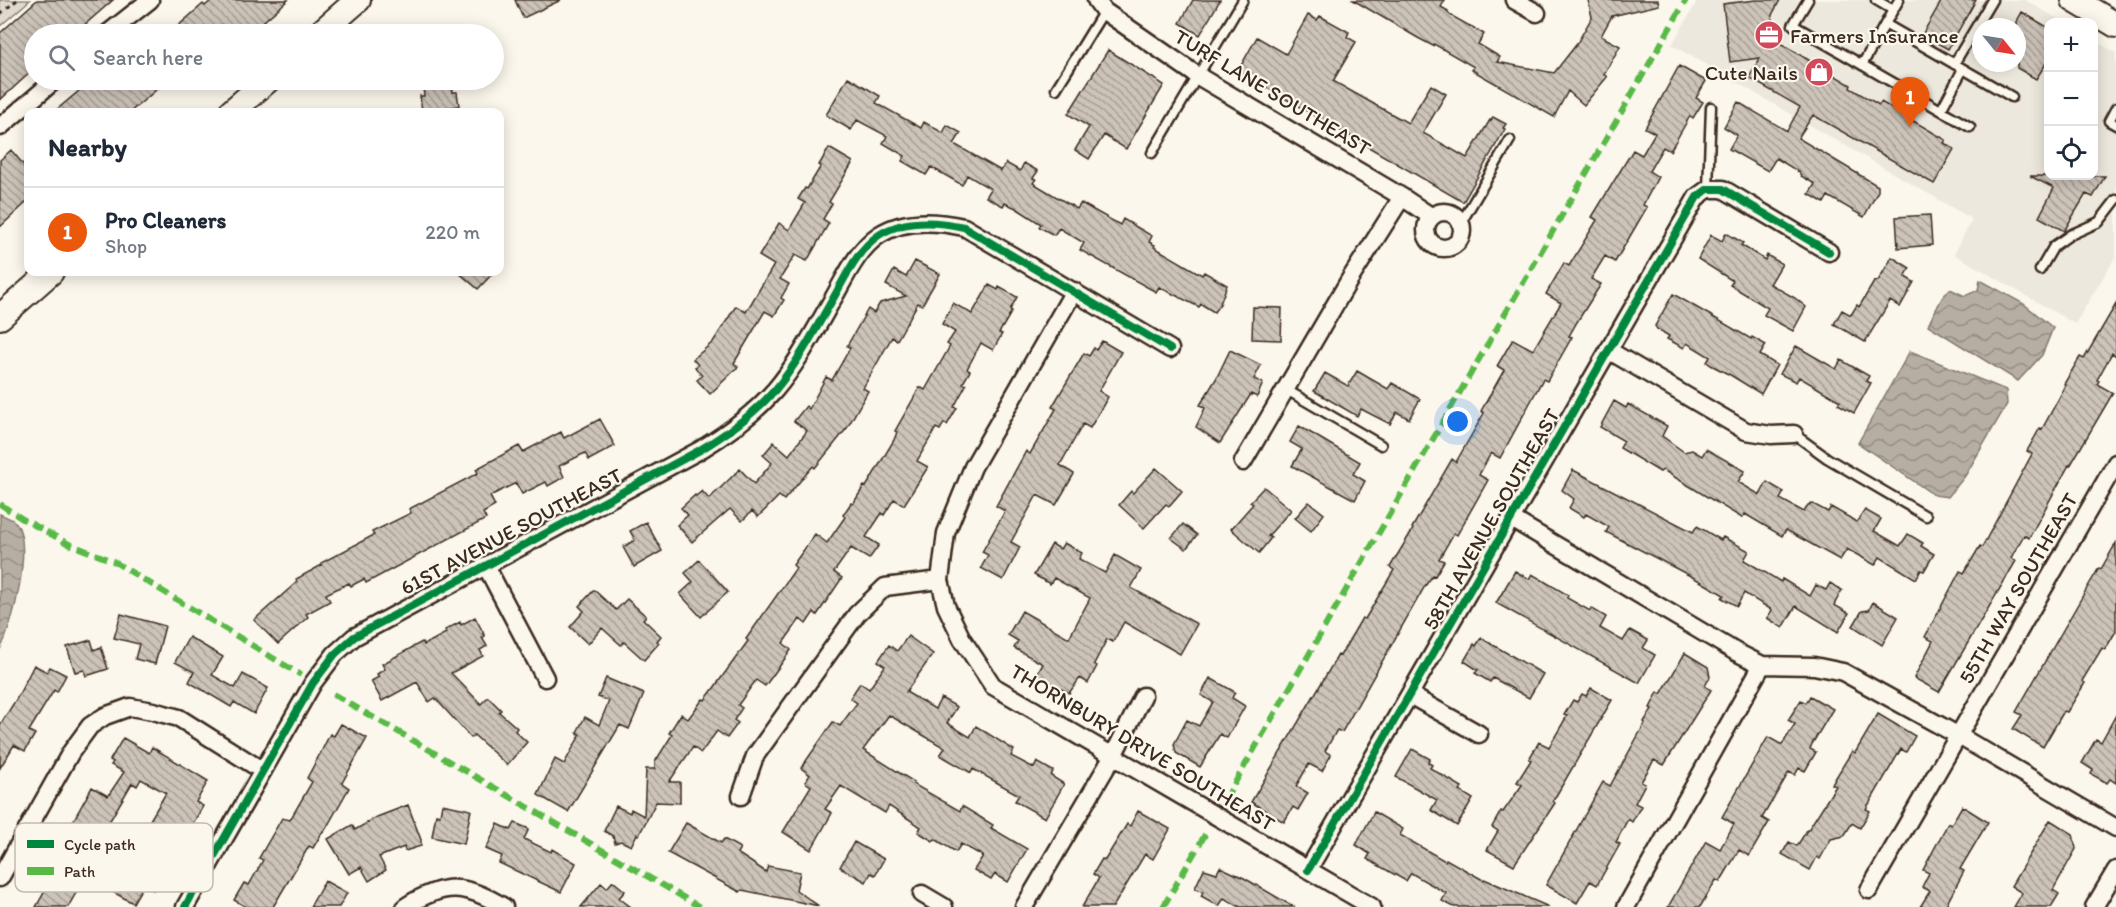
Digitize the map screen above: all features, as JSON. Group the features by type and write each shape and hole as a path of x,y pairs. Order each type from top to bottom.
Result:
{"main road":[{"path":"330,24 358,0"},
{"path":"2074,0 2116,24"},
{"path":"236,108 256,90"},
{"path":"0,317 46,276"}],"street":[{"path":"120,24 150,0"},
{"path":"1514,0 1537,13"},
{"name":"TURF LANE SOUTHEAST","path":"1101,4 1198,76 1432,217 1444,212 1451,213 1461,223"},
{"path":"0,126 43,90"},
{"path":"1708,189 1723,189 1828,252"},
{"name":"58TH AVENUE SOUTHEAST","path":"1308,870 1697,197 1708,189"},
{"path":"1243,462 1350,279 1402,197"},
{"path":"1432,217 1426,230 1428,237 1437,247 1457,243 1462,230 1461,223"},
{"name":"61ST AVENUE SOUTHEAST","path":"213,858 313,683 335,654 354,637 700,450 733,429 756,409 780,382 864,248 880,234 909,224 945,223 964,227 1170,349"},
{"name":"THORNBURY DRIVE SOUTHEAST","path":"1074,291 973,467 946,533 940,580 946,606 962,639 993,686 1372,907"},
{"path":"1608,350 1746,431 1771,435 1794,434"},
{"name":"55TH WAY SOUTHEAST","path":"1869,890 2116,463"},
{"path":"1512,519 1736,652 1762,665 1814,666 1843,672 1959,736 2116,828"},
{"path":"486,566 545,678"},
{"path":"741,796 755,756 857,614 885,587 940,580"},
{"path":"1626,907 1762,665"},
{"path":"1410,695 1479,734"},
{"path":"1024,907 1113,756 1143,696"},
{"path":"31,823 71,752 90,726 105,716 130,707 179,718 262,771"},
{"path":"0,878 15,851"},
{"path":"2094,907 2116,870"},
{"path":"405,907 426,893 444,889 465,889 484,894 504,907"},
{"name":"61ST AVENUE SOUTHEAST","path":"185,907 193,892"},
{"path":"922,894 944,907"}],"lane":[{"path":"1152,153 1243,0"},
{"path":"1808,0 1793,25 1970,127"},
{"path":"1876,0 1893,10"},
{"path":"1862,65 1899,0"},
{"path":"1954,64 1991,0"},
{"path":"1056,88 1101,4"},
{"path":"1885,24 2012,97"},
{"path":"1941,110 1963,69"},
{"path":"1708,189 1711,107"},
{"path":"2116,108 2109,121 2116,125"},
{"path":"1461,223 1510,140"},
{"path":"2040,270 2054,246 2070,235 2099,222 2116,200"},
{"path":"1285,389 1381,445"},
{"path":"1794,434 1827,458 1926,516"}],"path":[{"path":"0,14 17,0"}],"shaded area":[{"path":"0,0 30,0 0,26"},
{"path":"1698,0 2025,0 2056,18 2044,18 2044,180 2098,180 2098,42 2116,53 2116,256 2075,324 1954,254 1972,219 1672,45"}],"water":[{"path":"1980,280 2024,304 2053,328 2042,355 2018,381 1928,325 1942,298 1950,289 1965,296 1978,290"},
{"path":"1910,351 2006,390 2007,404 1965,476 1948,497 1934,495 1858,443"},
{"path":"0,514 16,523 21,534 22,567 15,605 0,649"}],"building":[{"path":"37,0 113,0 85,24 24,24 24,78 0,100 0,33"},
{"path":"212,0 288,0 260,24 180,24 203,4 205,6"},
{"path":"515,0 561,0 523,18"},
{"path":"1193,0 1220,0 1200,35 1180,23"},
{"path":"1353,0 1445,0 1441,7 1450,15 1484,34 1478,44 1500,57 1497,62 1554,73 1576,45 1592,17 1588,0 1658,0 1659,5 1612,16 1601,36 1620,46 1604,74 1607,77 1584,105 1568,91 1554,117 1472,70 1474,67"},
{"path":"1780,0 1772,15 1775,40 1851,85 1850,88 1879,105 1881,102 1946,140 1944,143 1954,149 1934,184 1813,115 1798,138 1878,186 1878,191 1864,217 1828,196 1824,203 1809,194 1815,184 1776,158 1768,171 1729,149 1737,135 1724,127 1738,102 1787,131 1800,107 1749,78 1760,58 1730,62 1723,4"},
{"path":"1942,0 1976,0 1948,49 1922,35"},
{"path":"2022,12 2044,25 2044,67 2036,79 2024,72 2026,72 2026,18 2019,18"},
{"path":"1308,15 1317,20 1320,16 1349,32 1347,37 1356,42 1333,81 1408,123 1431,85 1446,94 1423,133 1467,158 1493,117 1506,124 1463,202 1238,71 1257,37 1286,54"},
{"path":"1108,50 1164,85 1126,149 1104,135 1089,159 1075,150 1089,127 1068,114"},
{"path":"1679,66 1706,81 1696,98 1703,102 1693,118 1690,116 1670,151 1663,147 1649,171 1658,177 1643,205 1647,207 1615,262 1605,256 1591,279 1601,284 1569,336 1572,337 1547,381 1543,379 1500,458 1491,453 1479,475 1488,480 1457,535 1454,533 1439,559 1444,561 1435,576 1433,575 1425,586 1342,732 1337,730 1325,751 1331,755 1322,771 1309,764 1296,786 1308,793 1298,810 1293,807 1284,822 1251,802 1338,655 1340,656 1362,618 1365,619 1394,570 1390,567 1452,459 1456,462 1484,413 1481,411 1504,370 1497,366 1513,339 1533,350 1561,303 1546,294 1564,263 1569,266 1597,220 1592,217 1633,150 1642,155 1655,133 1645,128"},
{"path":"848,77 880,96 876,103 921,128 924,122 943,133 947,125 961,133 954,144 1001,171 1006,163 1020,171 1024,163 1038,171 1033,178 1036,179 1033,183 1077,209 1081,203 1120,225 1123,219 1152,236 1149,242 1155,245 1154,247 1202,275 1204,272 1227,285 1220,304 1214,312 1201,304 1199,307 1159,287 1156,292 1080,250 1084,243 1059,228 1054,235 1039,227 1041,224 1016,208 1005,203 1003,206 986,197 991,189 967,175 962,185 931,167 926,175 902,161 905,156 883,143 887,136 857,120 851,130 826,115"},
{"path":"80,90 156,90 135,108 59,108"},
{"path":"423,90 453,90 457,92 459,106 422,108 420,96 424,96"},
{"path":"829,148 853,162 829,202 832,204 823,219 829,223 807,261 795,255 780,279 789,284 781,298 784,300 774,316 765,311 734,363 738,367 710,394 697,380 702,376 695,367 698,365 693,359 713,342 736,306 746,312 774,265 759,256 779,223 789,230 805,203 798,199 821,166 819,165"},
{"path":"11,150 24,165 24,205 0,227 0,160"},
{"path":"2030,176 2044,176 2044,180 2098,180 2098,176 2105,176 2093,197 2086,194 2064,231 2039,217 2054,188"},
{"path":"1930,215 1932,245 1898,248 1896,217"},
{"path":"1726,233 1765,260 1767,255 1782,264 1770,284 1806,307 1793,331 1764,315 1768,308 1730,285 1733,281 1698,259 1711,235 1722,241"},
{"path":"1892,257 1910,268 1905,277 1914,282 1900,307 1890,301 1865,342 1834,324 1842,310 1851,315 1857,305 1859,307"},
{"path":"915,261 940,274 922,305 918,303 897,340 892,337 863,388 868,391 847,428 815,468 813,466 784,500 779,496 758,517 752,511 742,521 730,509 692,542 677,525 688,515 681,508 702,491 709,499 740,469 754,484 772,463 763,455 774,442 789,455 807,431 794,421 806,406 809,409 826,377 832,380 850,348 847,346 868,309 874,313 880,303 906,296 886,285 894,270 906,277"},
{"path":"463,276 490,276 478,289"},
{"path":"989,285 998,290 999,287 1017,297 1010,310 1012,311 999,333 1002,334 993,350 981,343 967,369 970,371 963,383 966,385 954,407 957,408 947,425 944,423 940,430 936,428 917,461 928,467 904,505 894,499 866,537 879,545 869,559 851,548 834,572 842,578 817,615 814,612 806,624 800,619 783,643 791,650 765,686 756,680 738,705 742,708 734,720 738,723 727,738 717,731 701,753 693,747 669,782 680,782 680,803 656,802 631,846 621,841 615,843 613,836 604,831 616,806 630,813 631,809 644,816 646,769 655,769 655,762 672,735 669,733 681,714 688,719 714,688 796,568 793,565 815,534 827,543 845,517 843,515 851,503 853,504 864,486 866,487 894,440 897,432 895,431 920,387 925,390 950,346 947,344 955,332 942,324 953,303 972,314"},
{"path":"1673,294 1751,339 1752,337 1766,345 1760,355 1777,365 1761,394 1711,365 1707,362 1710,357 1687,343 1684,348 1667,339 1669,336 1657,329 1655,326"},
{"path":"2116,304 2116,356 2112,353 2097,380 2099,381 2097,384 2113,393 2069,465 2029,538 2024,535 2011,558 2016,561 1939,692 1914,678 1933,641 1925,637 1960,571 1964,573 1980,546 1982,547 2032,454 2027,451 2040,428 2042,429 2066,385 2064,384 2080,357 2084,359"},
{"path":"1253,307 1282,308 1281,340 1252,339"},
{"path":"1102,341 1121,352 1099,391 1108,397 1090,428 1083,424 1060,465 1074,474 1056,505 1037,495 1011,542 1020,547 1003,580 981,568 988,555 982,552 1005,511 996,506 1026,451 1030,454 1056,409 1052,407 1084,353 1089,356"},
{"path":"1796,346 1836,369 1841,360 1869,376 1866,381 1871,383 1854,413 1838,404 1840,401 1799,377 1796,382 1780,374"},
{"path":"1230,350 1261,365 1254,379 1263,383 1257,397 1251,394 1220,443 1196,427 1205,408 1200,405"},
{"path":"1357,371 1388,389 1392,383 1420,399 1409,419 1397,412 1390,424 1361,409 1357,416 1314,391 1325,373 1348,386"},
{"path":"1614,401 1626,408 1628,404 1667,426 1662,436 1684,452 1692,450 1702,456 1706,449 1745,471 1738,482 1760,495 1767,482 1784,492 1780,499 1804,512 1808,505 1813,504 1828,512 1831,507 1857,522 1865,510 1881,519 1874,531 1900,546 1908,534 1923,543 1921,546 1934,554 1924,571 1921,570 1916,579 1880,557 1875,565 1847,549 1840,560 1786,530 1782,536 1745,514 1742,518 1663,470 1660,472 1620,448 1624,441 1600,427"},
{"path":"600,419 615,446 589,460 585,453 559,466 564,477 548,486 546,482 522,494 516,483 490,496 495,506 483,513 486,519 366,583 364,579 351,586 349,583 326,594 330,601 306,614 308,617 278,644 254,620 297,582 296,579 374,535 372,532 411,513 409,509 478,473 476,469 519,446 523,452 561,432 564,438"},
{"path":"1299,426 1360,462 1353,474 1365,481 1355,500 1292,466 1302,449 1290,442"},
{"path":"1156,468 1182,491 1169,506 1166,504 1144,528 1119,505"},
{"path":"1573,470 1693,532 1697,526 1721,540 1723,537 1749,551 1744,560 1810,596 1816,585 1826,590 1830,583 1842,590 1834,605 1849,613 1838,632 1796,606 1783,628 1767,618 1772,610 1744,593 1737,606 1722,598 1724,595 1700,581 1606,532 1609,527 1586,514 1584,517 1569,508 1574,499 1562,490"},
{"path":"1264,487 1291,510 1268,536 1271,538 1259,553 1231,529 1253,504 1250,502"},
{"path":"1309,502 1324,514 1311,531 1295,518"},
{"path":"646,522 662,551 634,567 623,547 635,540 630,531"},
{"path":"1183,524 1197,535 1186,549 1171,538"},
{"path":"1064,543 1082,553 1079,559 1105,573 1115,555 1141,570 1131,588 1197,624 1180,654 1124,622 1113,642 1107,639 1094,664 1097,666 1088,683 1080,678 1069,693 1036,676 1043,664 1014,648 1018,641 1008,635 1022,611 1069,638 1090,598 1054,578 1050,584 1034,575 1052,544 1060,549"},
{"path":"2116,543 2116,631 2105,650 2102,648 2082,681 2085,683 2067,712 2064,711 2043,747 2013,729 2022,715 2016,712 2090,583"},
{"path":"699,560 728,592 701,617 680,594 693,582 685,573"},
{"path":"1515,571 1529,579 1532,574 1568,595 1567,598 1606,617 1600,628 1623,641 1630,630 1648,640 1643,648 1655,655 1639,683 1496,603"},
{"path":"594,590 616,610 627,599 646,616 643,619 661,636 657,641 659,643 644,660 624,642 621,645 602,628 588,644 570,627 584,611 579,606"},
{"path":"1873,602 1898,617 1882,645 1853,626 1862,611 1869,610"},
{"path":"121,614 165,626 155,664 135,659 139,644 114,638"},
{"path":"475,617 485,636 482,638 487,646 480,650 483,656 451,673 481,704 488,697 501,710 499,712 517,728 515,731 527,742 507,765 474,735 471,738 435,698 429,702 417,682 382,701 371,681 379,677 377,674 385,669 382,664 422,642 424,645 460,622 461,625"},
{"path":"908,636 933,654 906,692 935,709 941,698 957,707 947,723 970,737 976,726 1014,750 1011,756 1034,768 1037,762 1053,771 1051,776 1064,784 1045,818 1015,801 1019,795 973,769 971,773 940,755 945,748 889,715 863,750 914,782 913,784 960,811 962,806 993,825 991,828 1027,849 1008,882 995,874 991,880 974,870 983,856 961,844 956,852 935,839 933,841 918,832 921,827 889,806 885,813 841,786 825,809 832,813 811,850 783,832 811,786 805,782 810,775 801,768 833,722 840,726 857,703 850,698 860,683 869,689 885,666 878,661 889,645 897,651"},
{"path":"189,637 223,657 212,675 235,688 243,674 268,688 254,714 234,702 231,707 189,682 194,672 175,662"},
{"path":"1481,638 1543,674 1529,698 1493,678 1490,682 1475,673 1478,670 1464,661 1474,644 1476,646"},
{"path":"91,640 94,650 101,647 108,669 86,676 84,670 75,672 67,647"},
{"path":"1685,653 1708,667 1710,677 1705,686 1711,690 1664,765 1654,760 1641,782 1645,784 1635,803 1641,806 1632,822 1628,819 1616,842 1620,844 1597,885 1590,881 1577,903 1546,885 1603,782 1610,786 1645,723 1658,692 1661,694"},
{"path":"34,665 47,672 50,667 66,675 57,692 54,690 29,731 35,734 25,751 14,745 0,768 0,725"},
{"path":"606,678 644,694 629,729 620,725 568,812 538,795 555,759 564,764 580,735 577,732 585,717 599,725 609,701 598,697"},
{"path":"1210,678 1235,692 1232,698 1245,706 1227,738 1220,734 1200,767 1176,753 1174,744 1187,720 1199,726 1213,702 1201,695"},
{"path":"1591,688 1612,700 1553,801 1555,803 1514,865 1487,850 1498,831 1492,827 1501,811 1503,812 1522,785 1517,782 1539,742 1549,747 1567,716 1564,715 1573,700 1577,702 1582,694 1586,696"},
{"path":"1810,696 1833,709 1812,744 1810,749 1816,752 1805,771 1799,768 1795,775 1789,772 1762,818 1769,822 1749,856 1739,850 1720,882 1716,880 1700,907 1668,907 1706,841 1720,849 1734,824 1722,817 1768,737 1782,745 1795,724 1788,720 1801,700 1806,703"},
{"path":"1878,714 1915,736 1906,752 1901,749 1866,809 1870,811 1860,828 1852,823 1844,836 1831,839 1820,859 1817,857 1810,870 1782,854 1789,842 1797,846 1808,830 1836,786 1832,784 1852,751 1855,753"},
{"path":"2116,715 2116,783 2110,779 2107,783 2091,774 2093,770 2082,763 2096,739 2101,742"},
{"path":"341,724 367,738 342,783 349,788 324,832 313,848 309,846 273,907 246,907 234,900 244,883 249,885 263,860 259,858 282,818 290,820 312,782 307,778 330,734 334,736"},
{"path":"123,738 149,753 152,747 208,781 196,802 203,806 193,823 148,823 166,793 141,779 137,786 132,783 108,823 72,823 92,787 108,796 124,772 111,765 113,762 110,760"},
{"path":"1412,749 1430,759 1428,762 1432,765 1430,768 1462,787 1460,791 1473,799 1457,826 1431,810 1437,800 1396,777"},
{"path":"442,804 471,810 464,844 432,837 436,814 440,815"},
{"path":"408,805 421,840 421,846 405,851 404,847 379,857 386,870 369,881 361,867 349,874 328,839 352,825 355,830 377,817"},
{"path":"1962,806 1988,822 1960,869 1964,871 1945,907 1920,907 1930,891 1922,887 1929,873 1923,870 1948,823 1951,825"},
{"path":"1138,811 1170,829 1153,859 1145,854 1113,907 1082,907 1099,878 1093,874 1102,859 1105,860 1127,824 1130,826"},
{"path":"1374,812 1403,829 1400,835 1445,861 1446,859 1483,880 1549,907 1454,907 1442,901 1446,893 1411,873 1406,881 1367,859 1370,854 1356,845"},
{"path":"2050,820 2073,834 2076,849 2053,890 2059,894 2051,907 2014,907 2022,893 2011,886"},
{"path":"515,823 529,829 524,839 551,852 552,849 576,863 561,892 499,863 502,856 486,849 498,824 511,830"},
{"path":"686,823 721,843 724,839 740,848 737,853 766,872 768,866 800,872 796,890 819,906 742,890 740,892 668,853"},
{"path":"854,842 884,859 875,875 871,873 866,882 840,867"},
{"path":"1220,867 1294,907 1240,907 1224,898 1219,906 1201,896 1203,892 1195,888 1204,869 1217,873"},
{"path":"325,881 347,893 339,907 310,907"},
{"path":"613,881 625,891 619,898 631,907 581,907 601,883 607,888"},
{"path":"44,892 76,892 68,907 36,907"},
{"path":"113,892 139,892 133,903"}],"marked path":[{"path":"1225,800 1686,0"},
{"path":"0,504 69,544 113,561 301,675"},
{"path":"333,694 700,907"},
{"path":"1163,907 1206,833"}],"cycle path":[{"path":"1308,870 1697,197 1708,189 1723,189 1829,252"},
{"path":"213,858 313,683 335,654 354,637 700,450 740,423 758,408 783,380 853,263 872,241 888,230 920,223 943,223 964,227 1170,349"},
{"path":"185,907 194,892"}],"place":[{"name":"Farmers Insurance","path":"1769,35"},
{"name":"Cute Nails","path":"1819,72"},
{"name":"Pro Cleaners","path":"1910,127"}]}
